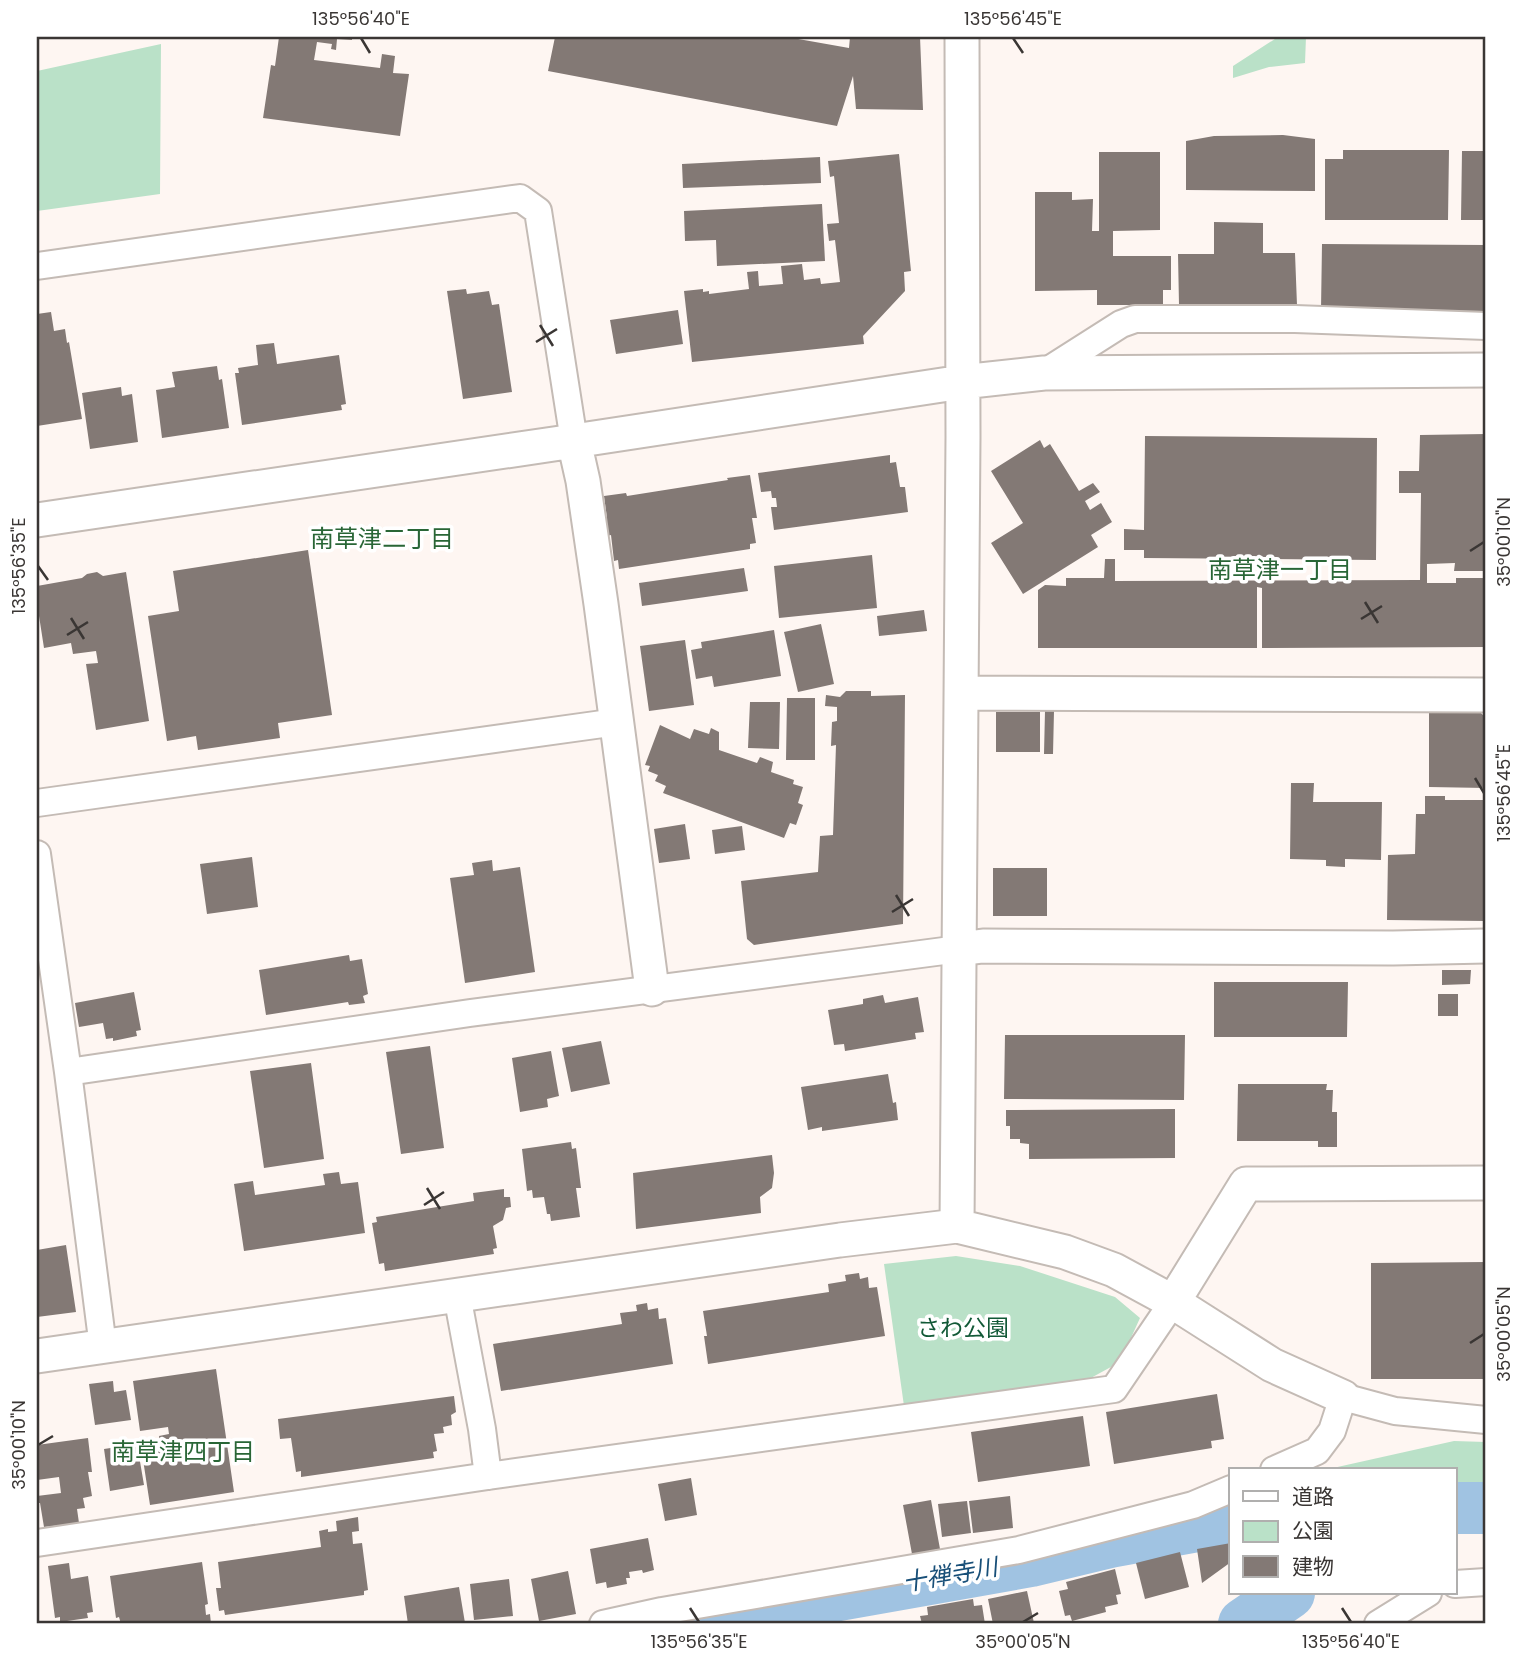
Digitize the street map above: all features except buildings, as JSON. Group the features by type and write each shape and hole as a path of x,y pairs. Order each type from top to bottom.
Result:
{"street":[{"path":"957,1226 963,437 962,37"},
{"path":"37,266 520,198 538,211 587,508 652,989"},
{"path":"1044,373 1121,324 1135,319 1296,319 1486,326"},
{"path":"37,520 962,382 1044,373 1486,370"},
{"path":"961,693 1486,695"},
{"path":"37,803 618,722"},
{"path":"37,855 103,1346"},
{"path":"68,1072 470,1013 984,946 1486,946"},
{"path":"37,1542 1114,1388 1173,1301 1246,1184 1486,1183"},
{"path":"37,1356 840,1240 957,1226 1065,1252 1114,1270 1173,1301 1272,1365 1342,1397 1395,1411 1486,1420"},
{"path":"457,1295 488,1476"},
{"path":"1278,1468 1317,1451 1332,1431 1342,1397"},
{"path":"603,1624 662,1611 1019,1550 1194,1505 1229,1490"},
{"path":"1456,1584 1486,1582"},
{"path":"1378,1624 1426,1594"}],"green space":[{"path":"1278,37 1306,37 1305,63 1269,67 1233,78 1233,66"},
{"path":"161,44 160,194 37,211 37,71"},
{"name":"さわ公園","path":"956,1256 1020,1266 1115,1297 1140,1318 1120,1362 1089,1379 904,1406 884,1264"},
{"path":"1454,1441 1486,1442 1486,1486 1456,1486 1456,1468 1333,1468"}],"waterway":[{"name":"十禅寺川","path":"1456,1508 1486,1508"},
{"name":"十禅寺川","path":"668,1624 1031,1561 1110,1542 1229,1520"},
{"name":"十禅寺川","path":"1244,1624 1288,1594"}],"district":[{"name":"南草津二丁目","path":"382,539"},
{"name":"南草津一丁目","path":"1280,570"},
{"name":"南草津四丁目","path":"183,1452"}]}
